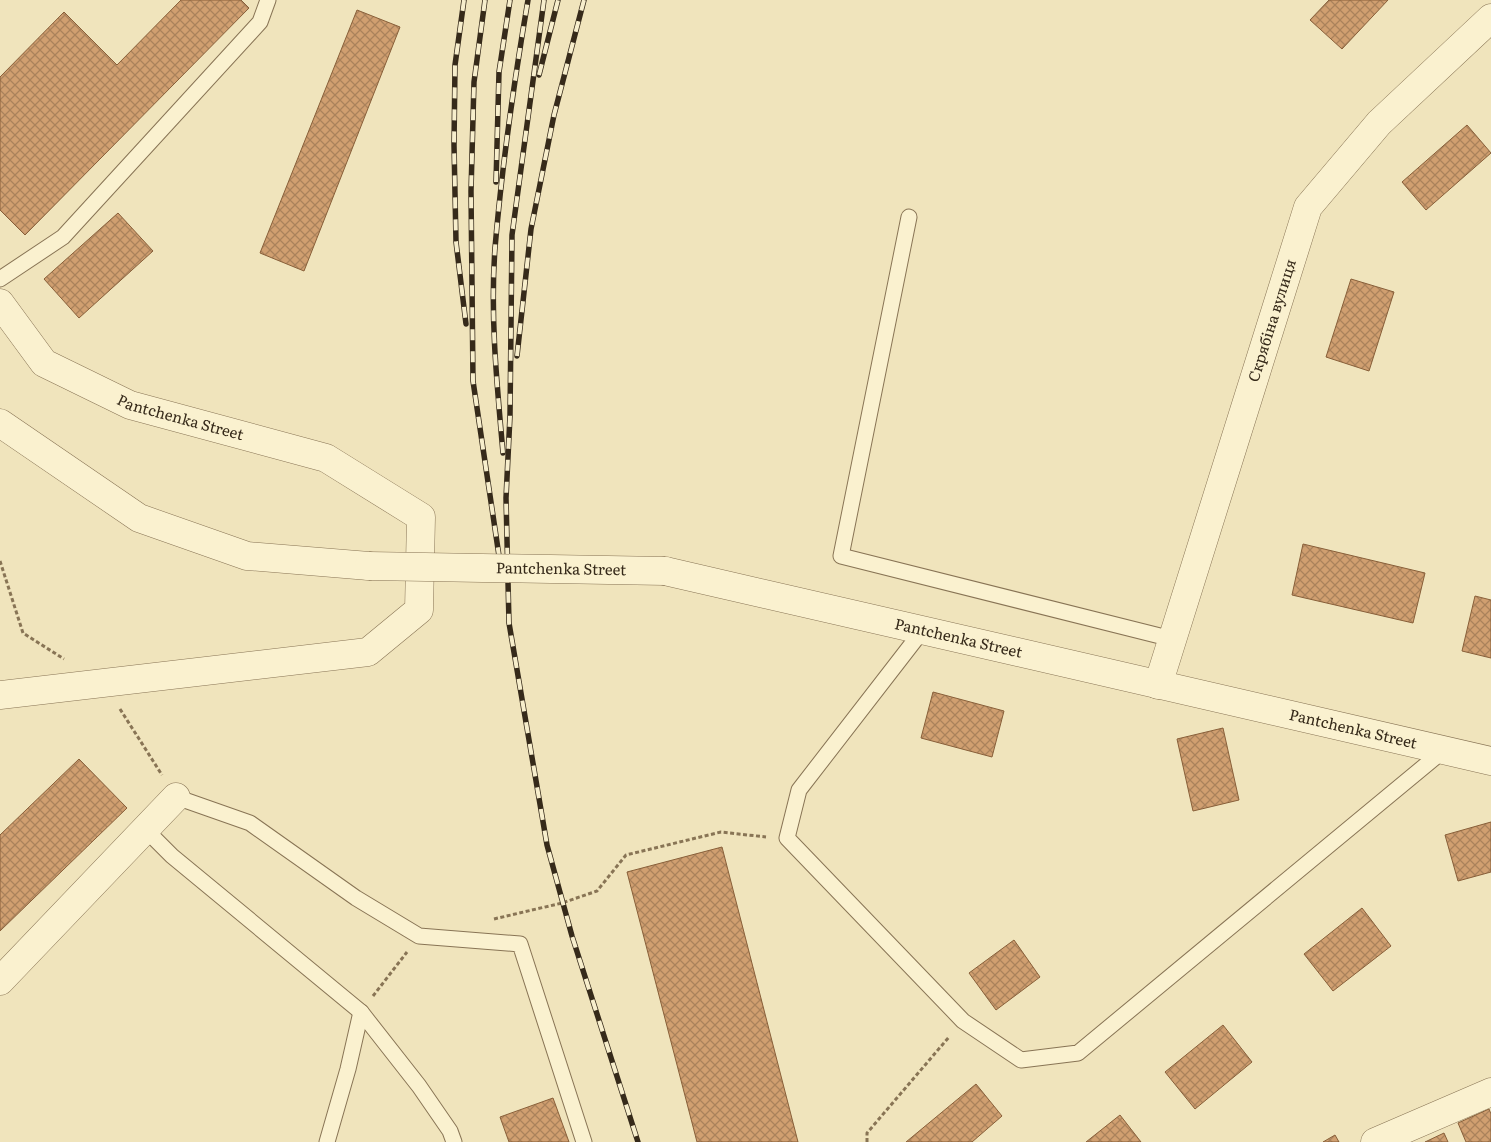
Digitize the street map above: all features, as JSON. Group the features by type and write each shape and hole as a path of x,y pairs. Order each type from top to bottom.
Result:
{"street":[{"name":"Скрябіна вулиця","path":"1158,685 1308,207 1379,123 1491,18"},
{"name":"Pantchenka Street","path":"0,303 44,363 130,405 326,458 421,517 418,610 368,652 0,695"},
{"name":"Pantchenka Street","path":"0,423 139,518 247,556 368,566 665,571 1491,761"},
{"path":"0,981 176,797"},
{"path":"1375,1142 1491,1092"}],"lane":[{"path":"0,279 63,237 260,22 268,0"},
{"path":"909,217 841,556 1172,639"},
{"path":"922,631 799,790 787,838 963,1021 1021,1060 1078,1052 1444,750"},
{"path":"176,797 250,823 356,898 419,936 520,944 584,1142"},
{"path":"145,829 172,856 361,1012 419,1086 450,1131 454,1142"},
{"path":"327,1142 348,1069 361,1012"}],"path":[{"path":"485,921 562,903 597,891 626,855 721,832 787,838"},
{"path":"361,1012 419,936"},
{"path":"866,1142 867,1133 963,1021"}],"building":[{"path":"181,0 241,0 249,8 25,235 0,210 0,77 64,12 117,65"},
{"path":"1329,0 1388,0 1342,49 1310,20"},
{"path":"357,10 400,27 304,271 260,253"},
{"path":"1467,125 1491,153 1426,210 1402,182"},
{"path":"118,213 153,251 79,318 44,279"},
{"path":"1351,279 1394,292 1369,371 1326,357"},
{"path":"1303,544 1425,573 1413,623 1292,595"},
{"path":"1475,596 1491,600 1491,658 1462,651"},
{"path":"933,692 1004,711 992,757 921,738"},
{"path":"1223,728 1239,800 1193,811 1177,739"},
{"path":"79,759 127,808 0,931 0,835"},
{"path":"1491,822 1491,872 1458,881 1445,835"},
{"path":"722,847 798,1142 697,1142 627,872"},
{"path":"1362,908 1391,946 1333,991 1304,954"},
{"path":"1014,940 1040,977 996,1010 969,973"},
{"path":"1223,1025 1252,1062 1195,1109 1165,1072"},
{"path":"976,1084 1002,1116 972,1142 906,1142"},
{"path":"553,1098 569,1142 509,1142 500,1117"},
{"path":"1489,1109 1491,1114 1491,1142 1466,1142 1458,1123"},
{"path":"1120,1115 1141,1142 1086,1142"},
{"path":"1444,1133 1448,1142 1425,1142"},
{"path":"1335,1135 1339,1142 1323,1142"}],"railway":[{"path":"464,0 455,65 454,145 456,242 466,324"},
{"path":"485,0 474,82 471,191 473,381 502,576"},
{"path":"496,182 499,72 510,0"},
{"path":"503,453 494,325 495,248 509,124 528,0"},
{"path":"544,0 512,235 510,416 506,498 509,623 547,845 572,936 638,1142"},
{"path":"539,75 558,0"},
{"path":"517,356 531,229 554,115 584,0"}]}
